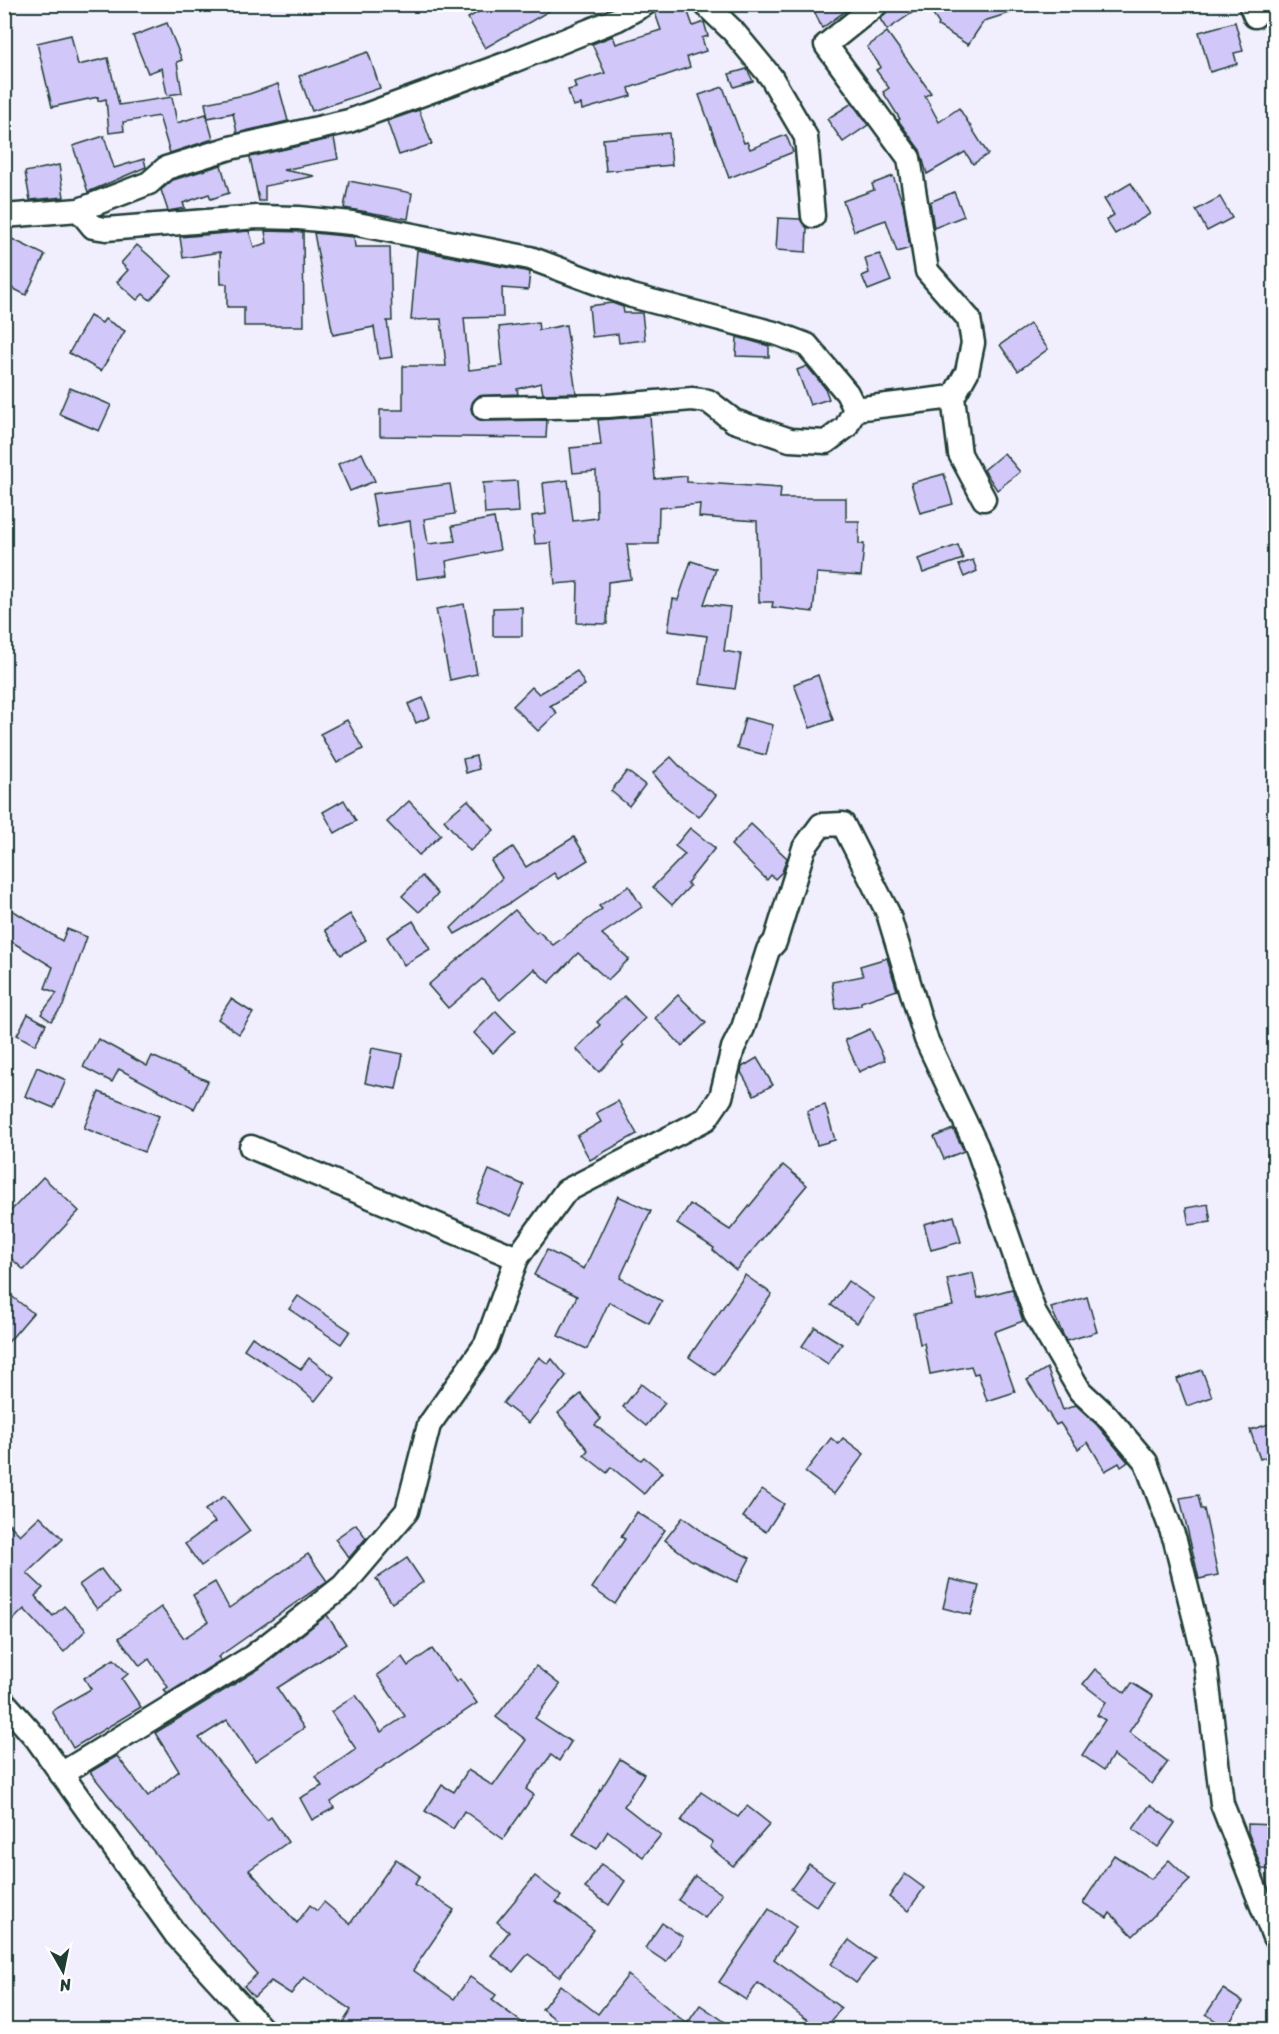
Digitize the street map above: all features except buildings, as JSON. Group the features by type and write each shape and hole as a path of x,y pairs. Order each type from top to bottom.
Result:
{"street":[{"path":"4,216 79,210 148,183 166,168 230,148 349,121 508,63 618,19 645,4"},
{"path":"705,4 733,31 771,77 806,137 813,216"},
{"path":"877,4 826,45 909,158 927,271 969,319 973,343 967,372 952,397 960,454 984,499"},
{"path":"79,210 93,227 106,229 257,217 309,219 352,223 530,258 632,296 778,334 807,345 847,393 855,409"},
{"path":"855,409 952,397"},
{"path":"484,408 608,406 700,400 708,401 734,421 790,440 826,442 846,427 855,409"},
{"path":"61,1774 252,1657 343,1587 407,1511 429,1425 486,1344 517,1258 566,1191 706,1119 721,1097 734,1048 743,1028 768,950 775,942 804,848 821,825 843,824 888,913 926,1039 978,1147 1035,1314 1080,1391 1107,1416 1146,1462 1175,1540 1205,1660 1222,1804 1275,1937"},
{"path":"251,1147 517,1258"},
{"path":"4,1702 36,1738 176,1935 262,2030"}]}
